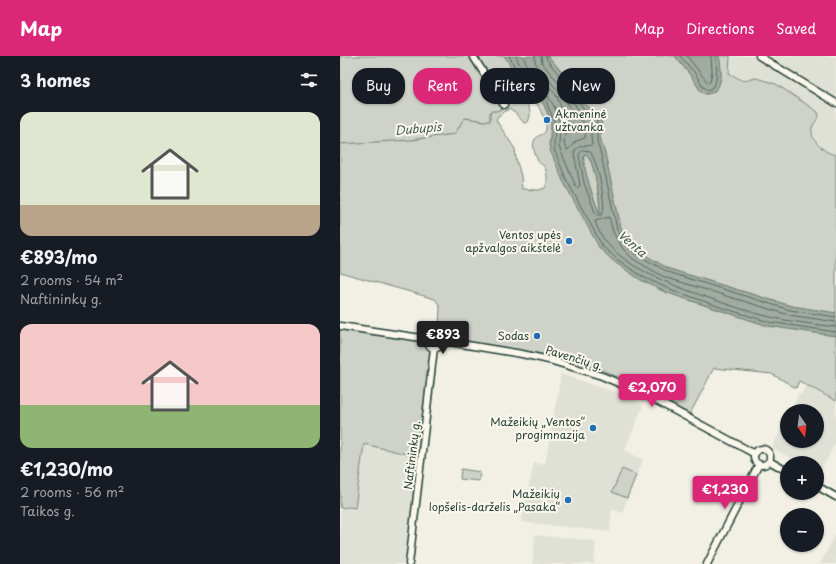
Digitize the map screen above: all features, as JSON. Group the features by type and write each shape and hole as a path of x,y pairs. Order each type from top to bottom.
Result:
{"street":[{"path":"473,56 504,105"},
{"path":"759,56 836,103"},
{"path":"340,326 428,339"},
{"path":"436,333 440,335 443,341 439,347 434,348 428,344 430,335 436,333"},
{"name":"Pavenčių g.","path":"443,341 542,358 602,376 644,394 755,454"},
{"name":"Naftininkų g.","path":"409,564 434,348"},
{"path":"760,450 766,451 770,457 769,461 766,464 759,464 755,460 755,454 760,450"},
{"path":"769,461 780,467"},
{"path":"707,564 759,464"},
{"path":"824,490 836,497"}],"shaded area":[{"path":"340,56 504,56 509,61 512,68 480,68 480,104 527,104 528,106 530,115 528,122 524,123 509,109 498,116 496,120 515,149 521,176 522,189 539,190 545,188 547,183 545,167 538,162 533,145 535,139 543,134 546,129 543,117 536,104 543,104 551,123 549,145 600,249 616,263 641,280 665,292 769,326 836,336 836,401 799,381 796,388 772,374 714,368 690,414 643,389 614,375 595,368 553,356 447,339 439,329 440,306 435,299 340,272"},
{"path":"548,56 675,56 700,90 706,94 712,93 719,85 721,68 719,56 730,56 729,73 743,81 756,78 776,84 818,112 819,117 812,128 813,137 819,146 827,152 836,155 836,313 791,306 669,269 638,251 629,243 621,228 601,141 600,136 602,126 598,114 585,104 615,104 615,68 558,68"},
{"path":"730,56 836,56 836,155 829,154 822,149 812,133 812,126 819,117 750,78 743,81 729,73"},
{"path":"584,154 588,157 594,172 601,215 595,203 589,184"},
{"path":"340,328 424,342 431,349 432,353 419,457 364,444 355,508 340,508"},
{"name":"Mažeikių „Ventos“ progimnazija","path":"561,374 627,396 643,406 625,450 643,460 622,513 612,509 610,532 521,522 534,463 545,464"},
{"path":"806,385 836,401 836,442 824,464 824,456 787,456 772,448 780,431 780,448 824,448 824,404 794,404 799,393 801,394"},
{"path":"364,443 419,457 407,564 340,564 340,508 355,508"},
{"path":"461,469 480,472 479,481 460,479"},
{"path":"622,469 636,475 627,498 612,492"},
{"path":"836,533 836,564 820,564"},
{"path":"535,535 596,541 594,564 532,564"}],"water":[{"path":"504,56 548,56 558,68 557,104 585,104 598,114 602,126 600,136 601,141 621,228 629,243 638,251 669,269 791,306 836,313 836,336 768,326 665,292 641,280 616,263 600,249 563,181 550,150 551,122 543,104 549,104 549,68 511,68","holes":["584,154 587,154 595,174 600,214 586,175"]},
{"path":"675,56 719,56 721,74 719,85 716,90 705,94 700,90"}],"waterway":[{"name":"Dubupis","path":"340,144 410,140 454,134 465,118 490,121 490,113 503,108"}],"place":[{"name":"Akmeninė užtvanka","path":"547,120"},
{"name":"Ventos upės apžvalgos aikštelė","path":"569,241"},
{"name":"Sodas","path":"537,336"},
{"name":"Mažeikių „Ventos“ progimnazija","path":"593,428"},
{"name":"Mažeikių lopšelis-darželis „Pasaka“","path":"568,500"}],"water label":[{"name":"Venta","path":"632,244"}]}
